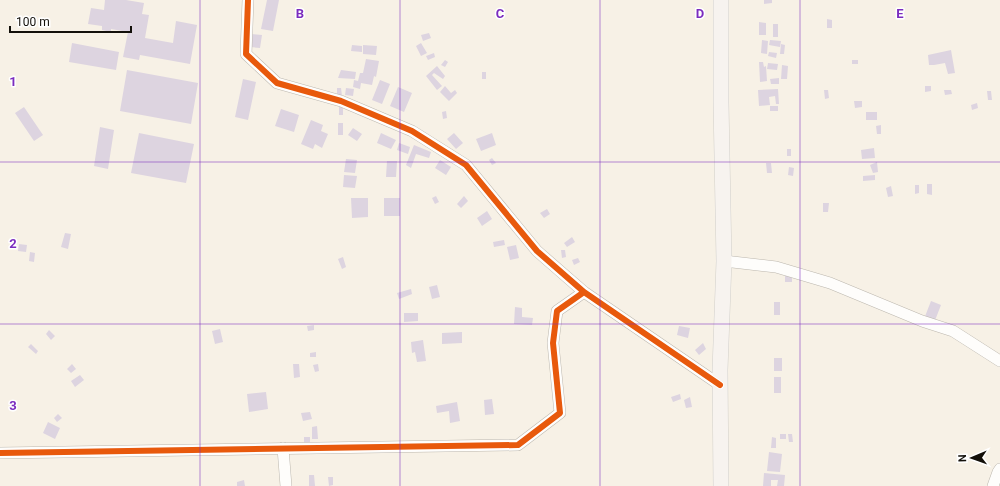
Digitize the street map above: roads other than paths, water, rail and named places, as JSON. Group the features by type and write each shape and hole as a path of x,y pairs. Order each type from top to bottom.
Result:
{"main road":[{"path":"721,486 720,385 724,261 721,103 722,0"}],"street":[{"path":"248,0 246,54 277,83 341,101 412,131 466,165 537,251 584,292 720,385"},
{"path":"724,261 776,267 830,283 922,321 953,331 1000,361"},
{"path":"0,453 518,445 560,413 553,343 557,311 584,292"},
{"path":"284,448 286,486"},
{"path":"993,486 1000,469"}]}
